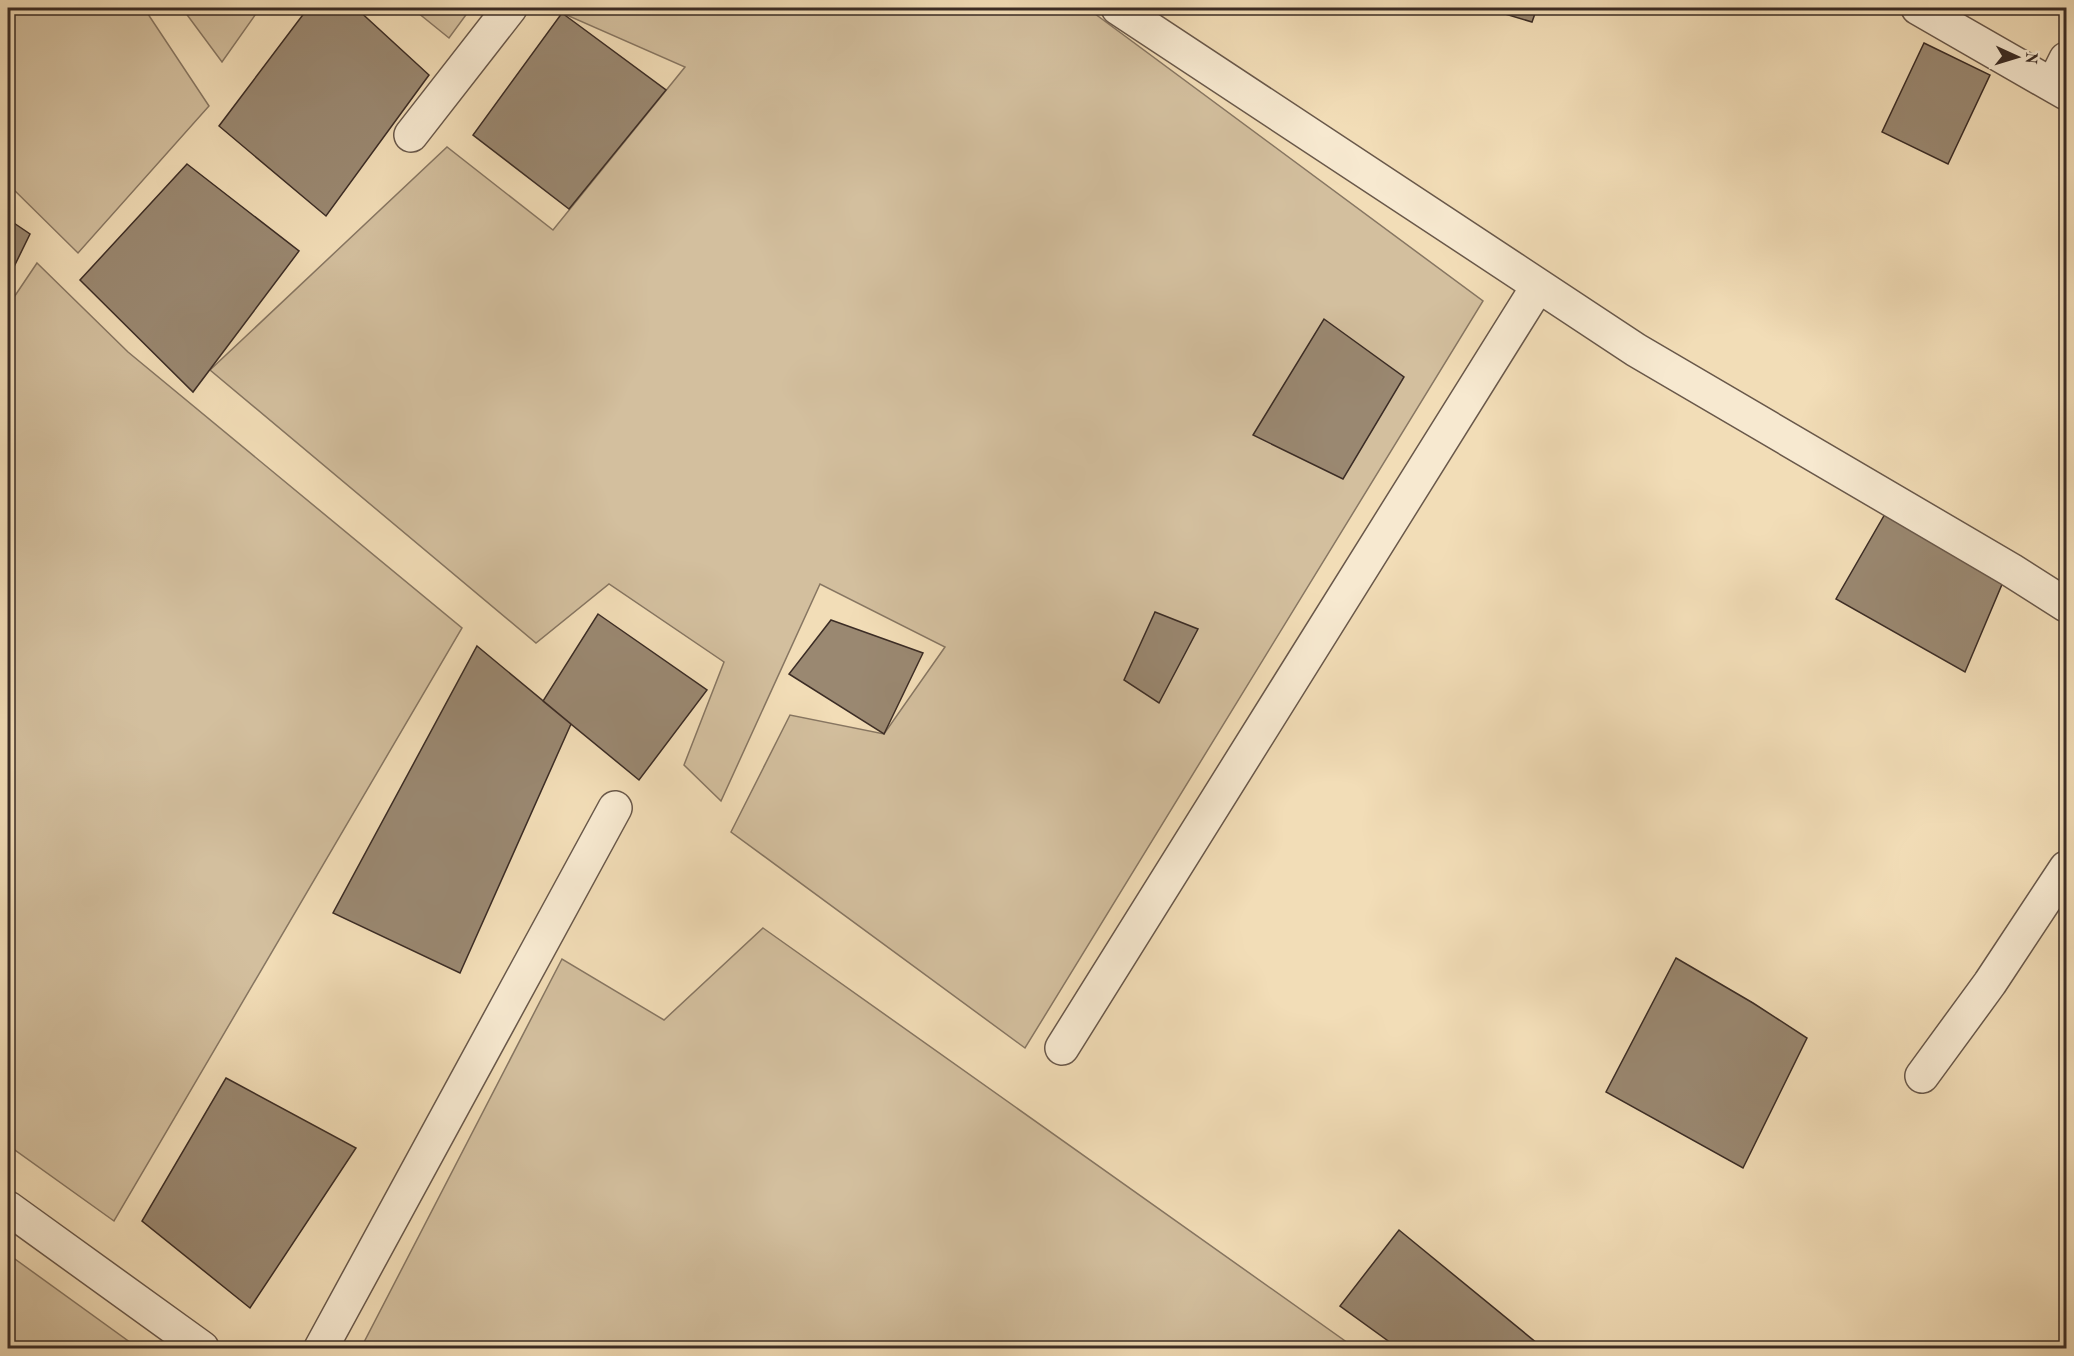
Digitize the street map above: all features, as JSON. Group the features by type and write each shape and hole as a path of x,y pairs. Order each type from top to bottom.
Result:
{"street":[{"path":"411,135 510,8"},
{"path":"1118,8 1636,350 2067,605"},
{"path":"1918,8 2062,79"},
{"path":"1062,1048 1538,286"},
{"path":"321,1348 615,808"},
{"path":"1922,1076 1990,982 2067,868"},
{"path":"8,1208 202,1348"}],"shaded area":[{"path":"8,8 144,8 209,106 78,253 8,184"},
{"path":"182,8 260,8 222,62"},
{"path":"412,8 471,8 449,38"},
{"path":"566,8 1087,8 1483,301 1025,1048 731,832 790,715 884,734 945,647 820,584 721,801 684,765 724,662 609,584 536,643 210,370 447,147 553,230 685,67 562,13"},
{"path":"37,263 128,352 462,628 114,1221 8,1145 8,306"},
{"path":"763,928 1355,1348 361,1348 562,959 664,1020"},
{"path":"8,1254 138,1348 8,1348"}],"building":[{"path":"308,8 356,8 429,75 326,216 219,126"},
{"path":"1485,8 1537,8 1532,22"},
{"path":"562,13 666,90 569,209 473,135"},
{"path":"1924,43 1990,75 1948,164 1882,132"},
{"path":"187,164 299,251 193,392 80,280"},
{"path":"8,219 30,234 8,279"},
{"path":"1324,319 1404,377 1343,479 1253,435"},
{"path":"1885,514 2003,582 1965,672 1836,599"},
{"path":"1155,612 1198,629 1159,703 1124,680"},
{"path":"598,614 707,690 639,780 543,701"},
{"path":"831,620 923,653 884,734 789,674"},
{"path":"477,646 571,724 460,973 333,913"},
{"path":"1676,958 1807,1038 1743,1168 1606,1092"},
{"path":"226,1078 356,1148 250,1308 142,1221"},
{"path":"1399,1230 1543,1348 1398,1348 1340,1306"}]}
